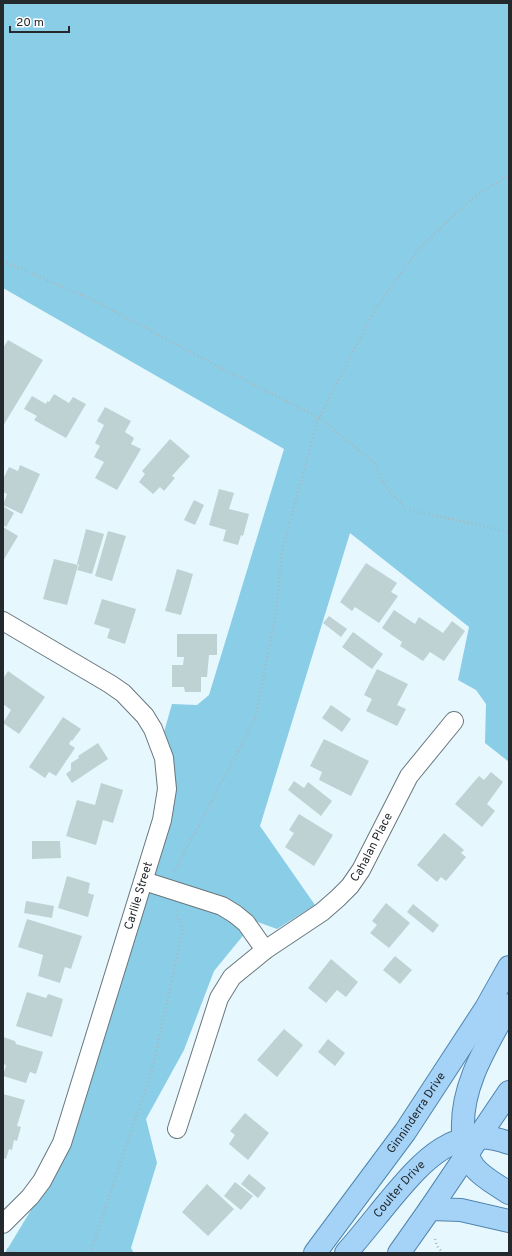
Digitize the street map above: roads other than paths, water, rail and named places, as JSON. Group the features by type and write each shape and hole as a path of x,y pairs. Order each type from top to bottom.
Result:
{"main road":[{"name":"Ginninderra Drive","path":"315,1253 405,1132 486,1008 509,967"},
{"path":"509,1005 474,1071 465,1099 468,1138 475,1168 484,1177 509,1193"},
{"path":"399,1253 430,1209 468,1138 509,1092"},
{"path":"468,1138 509,1143"},
{"name":"Coulter Drive","path":"346,1253 419,1166 438,1150 468,1138"},
{"path":"430,1209 462,1210 509,1221"}],"street":[{"name":"Carlile Street","path":"3,620 123,693 144,716 153,729 164,758 167,789 162,820 144,881 62,1143 30,1198 3,1224"},
{"name":"Cahalan Place","path":"177,1129 219,998 232,977 265,950 322,912 350,886 361,870 409,776 454,721"},
{"path":"144,881 222,906 246,923 265,950"}]}
